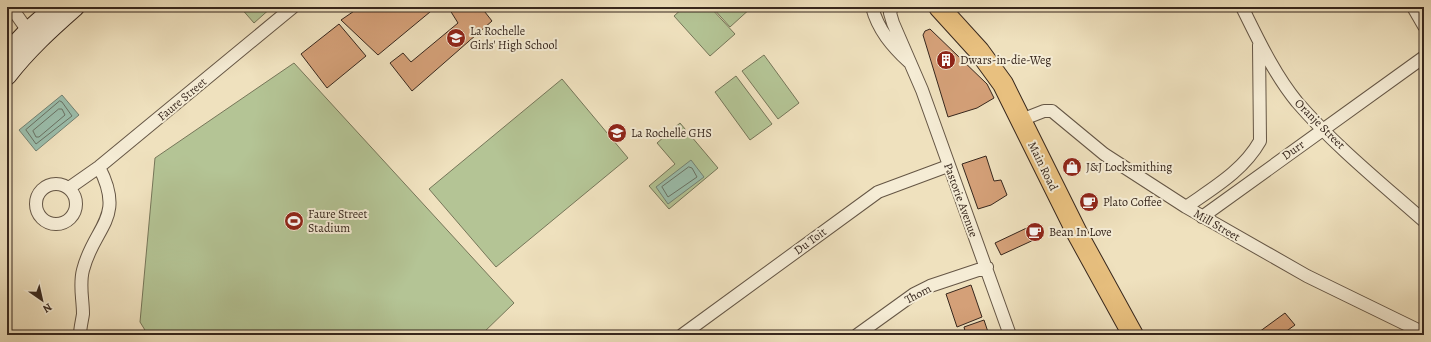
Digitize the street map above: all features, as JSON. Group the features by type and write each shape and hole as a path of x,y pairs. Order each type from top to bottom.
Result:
{"main road":[{"path":"7,53 28,30 55,7"},
{"path":"7,76 20,58 75,7"},
{"name":"Main Road","path":"939,7 995,70 1078,235 1130,334"}],"street":[{"path":"10,7 28,30"},
{"name":"Faure Street","path":"69,188 100,167 293,7"},
{"name":"Pastorie Avenue","path":"872,7 879,27 888,40 913,65"},
{"name":"Pastorie Avenue","path":"892,7 890,13 893,23 913,65 948,166 987,267 994,294 1010,335"},
{"name":"Oranje Street","path":"1242,7 1259,43 1281,80 1297,101 1323,129 1424,221"},
{"path":"1413,7 1424,26"},
{"path":"1186,207 1234,172 1254,152 1260,141 1259,43"},
{"name":"Durr","path":"1202,216 1424,57"},
{"name":"Mill Street","path":"1021,120 1048,110 1056,114 1081,137 1104,154 1186,207 1307,276 1424,333"},
{"name":"Du Toit","path":"682,335 878,192 948,166"},
{"path":"80,335 82,314 82,272 110,208 110,196 100,167"},
{"name":"Thom","path":"857,335 914,294 930,286 987,267"}],"shaded area":[{"path":"240,7 272,7 254,23"},
{"path":"684,7 710,7 735,34 710,56 674,16"},
{"path":"712,7 752,7 730,27"},
{"path":"764,55 799,103 778,119 742,71"},
{"name":"Faure Street Stadium","path":"294,63 514,303 481,335 148,335 140,322 155,158"},
{"path":"736,76 772,124 750,140 715,92"},
{"path":"562,79 628,158 496,267 429,189"},
{"path":"680,123 718,168 669,209 649,186 675,164 657,143"}],"water":[{"path":"62,95 79,115 36,151 19,130"},
{"path":"691,160 704,177 668,204 656,187"}],"building":[{"path":"360,7 436,7 378,55 341,20"},
{"name":"La Rochelle Girls' High School","path":"448,7 481,7 492,21 412,91 390,63 403,53 411,62 458,23"},
{"path":"339,24 366,56 327,88 301,54"},
{"name":"Dwars-in-die-Weg","path":"930,29 987,84 994,98 977,108 948,117 923,35 925,31"},
{"path":"986,156 994,181 1001,180 1007,195 991,205 978,209 962,164"},
{"path":"1033,225 1038,238 1001,255 995,243"},
{"path":"971,285 982,317 957,327 946,294"},
{"path":"1285,313 1295,325 1281,335 1262,335 1259,332"},
{"path":"984,320 989,335 966,335 964,327"}],"place":[{"name":"La Rochelle Girls' High School","path":"456,38"},
{"name":"Dwars-in-die-Weg","path":"946,60"},
{"name":"La Rochelle GHS","path":"617,133"},
{"name":"J&J Locksmithing","path":"1072,167"},
{"name":"Plato Coffee","path":"1089,202"},
{"name":"Faure Street Stadium","path":"294,221"},
{"name":"Bean In Love","path":"1035,232"}]}
